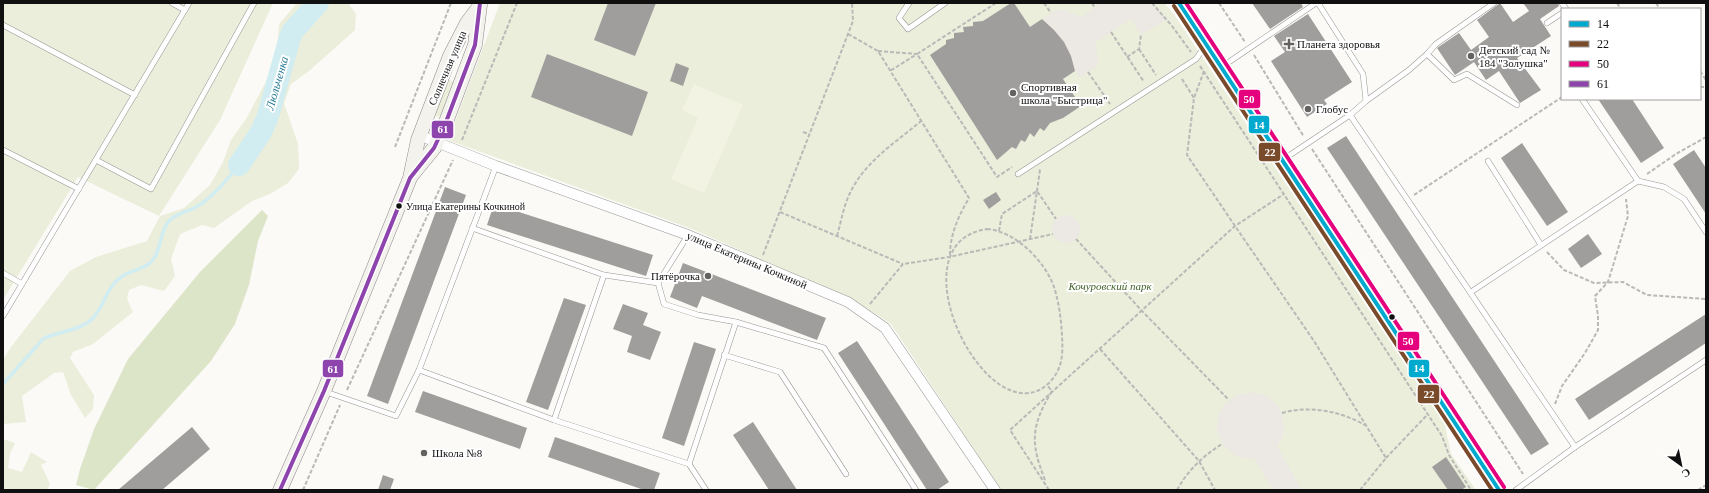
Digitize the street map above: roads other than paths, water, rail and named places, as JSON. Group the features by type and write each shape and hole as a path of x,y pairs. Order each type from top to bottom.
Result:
{"main road":[{"path":"1179,3 1499,490"},
{"name":"Солнечная улица","path":"280,490 324,392 410,178 419,135 460,36 480,5"},
{"name":"Солнечная улица","path":"410,178 437,143 467,68 478,26 480,5"}],"street":[{"name":"улица Екатерины Кочкиной","path":"419,135 496,166 688,235 848,302 885,328 995,490"}],"lane":[{"path":"172,3 185,10"},
{"path":"3,316 189,3"},
{"path":"96,160 151,188 254,3"},
{"path":"909,3 899,18 908,29 945,3"},
{"path":"1222,67 1317,3 1363,74 1366,101"},
{"path":"1283,160 1350,115 1366,101 1409,70 1428,54 1436,44 1494,3"},
{"path":"1547,23 1561,14"},
{"path":"3,25 135,95"},
{"path":"1018,174 1196,59 1206,44"},
{"path":"1428,54 1454,80 1467,74 1517,105"},
{"path":"1583,100 1638,181 1664,187 1684,200 1706,232"},
{"path":"1350,115 1575,447"},
{"path":"3,150 78,189"},
{"path":"1488,162 1541,245"},
{"path":"324,392 396,416 419,370 496,166"},
{"path":"1471,292 1638,181"},
{"path":"472,228 604,275 658,283"},
{"path":"688,235 658,283 664,304 698,315 736,322 824,348 916,490"},
{"path":"3,273 22,284"},
{"path":"554,420 604,275"},
{"path":"689,464 736,322"},
{"path":"724,355 780,372 846,474"},
{"path":"1516,490 1575,447 1706,360"},
{"path":"419,370 554,420 689,464 706,490"}],"waterway":[{"name":"Люльченка","path":"239,165 261,132 268,116 290,37 293,31 318,3"},
{"path":"3,384 43,339 85,325 90,321 99,310 108,292 116,281 121,277 148,265 155,258 164,230 169,221 178,214 196,207 214,194 239,165"}],"place":[{"name":"Планета здоровья","path":"1289,44"},
{"name":"Детский сад № 184 \"Золушка\"","path":"1471,56"},
{"name":"Спортивная школа \"Быстрица\"","path":"1013,93"},
{"name":"Глобус","path":"1308,109"},
{"name":"Улица Екатерины Кочкиной","path":"399,206"},
{"name":"Пятёрочка","path":"708,276"},
{"name":"Школа №8","path":"424,453"}],"park label":[{"name":"Кочуровский парк","path":"1110,286"}]}
